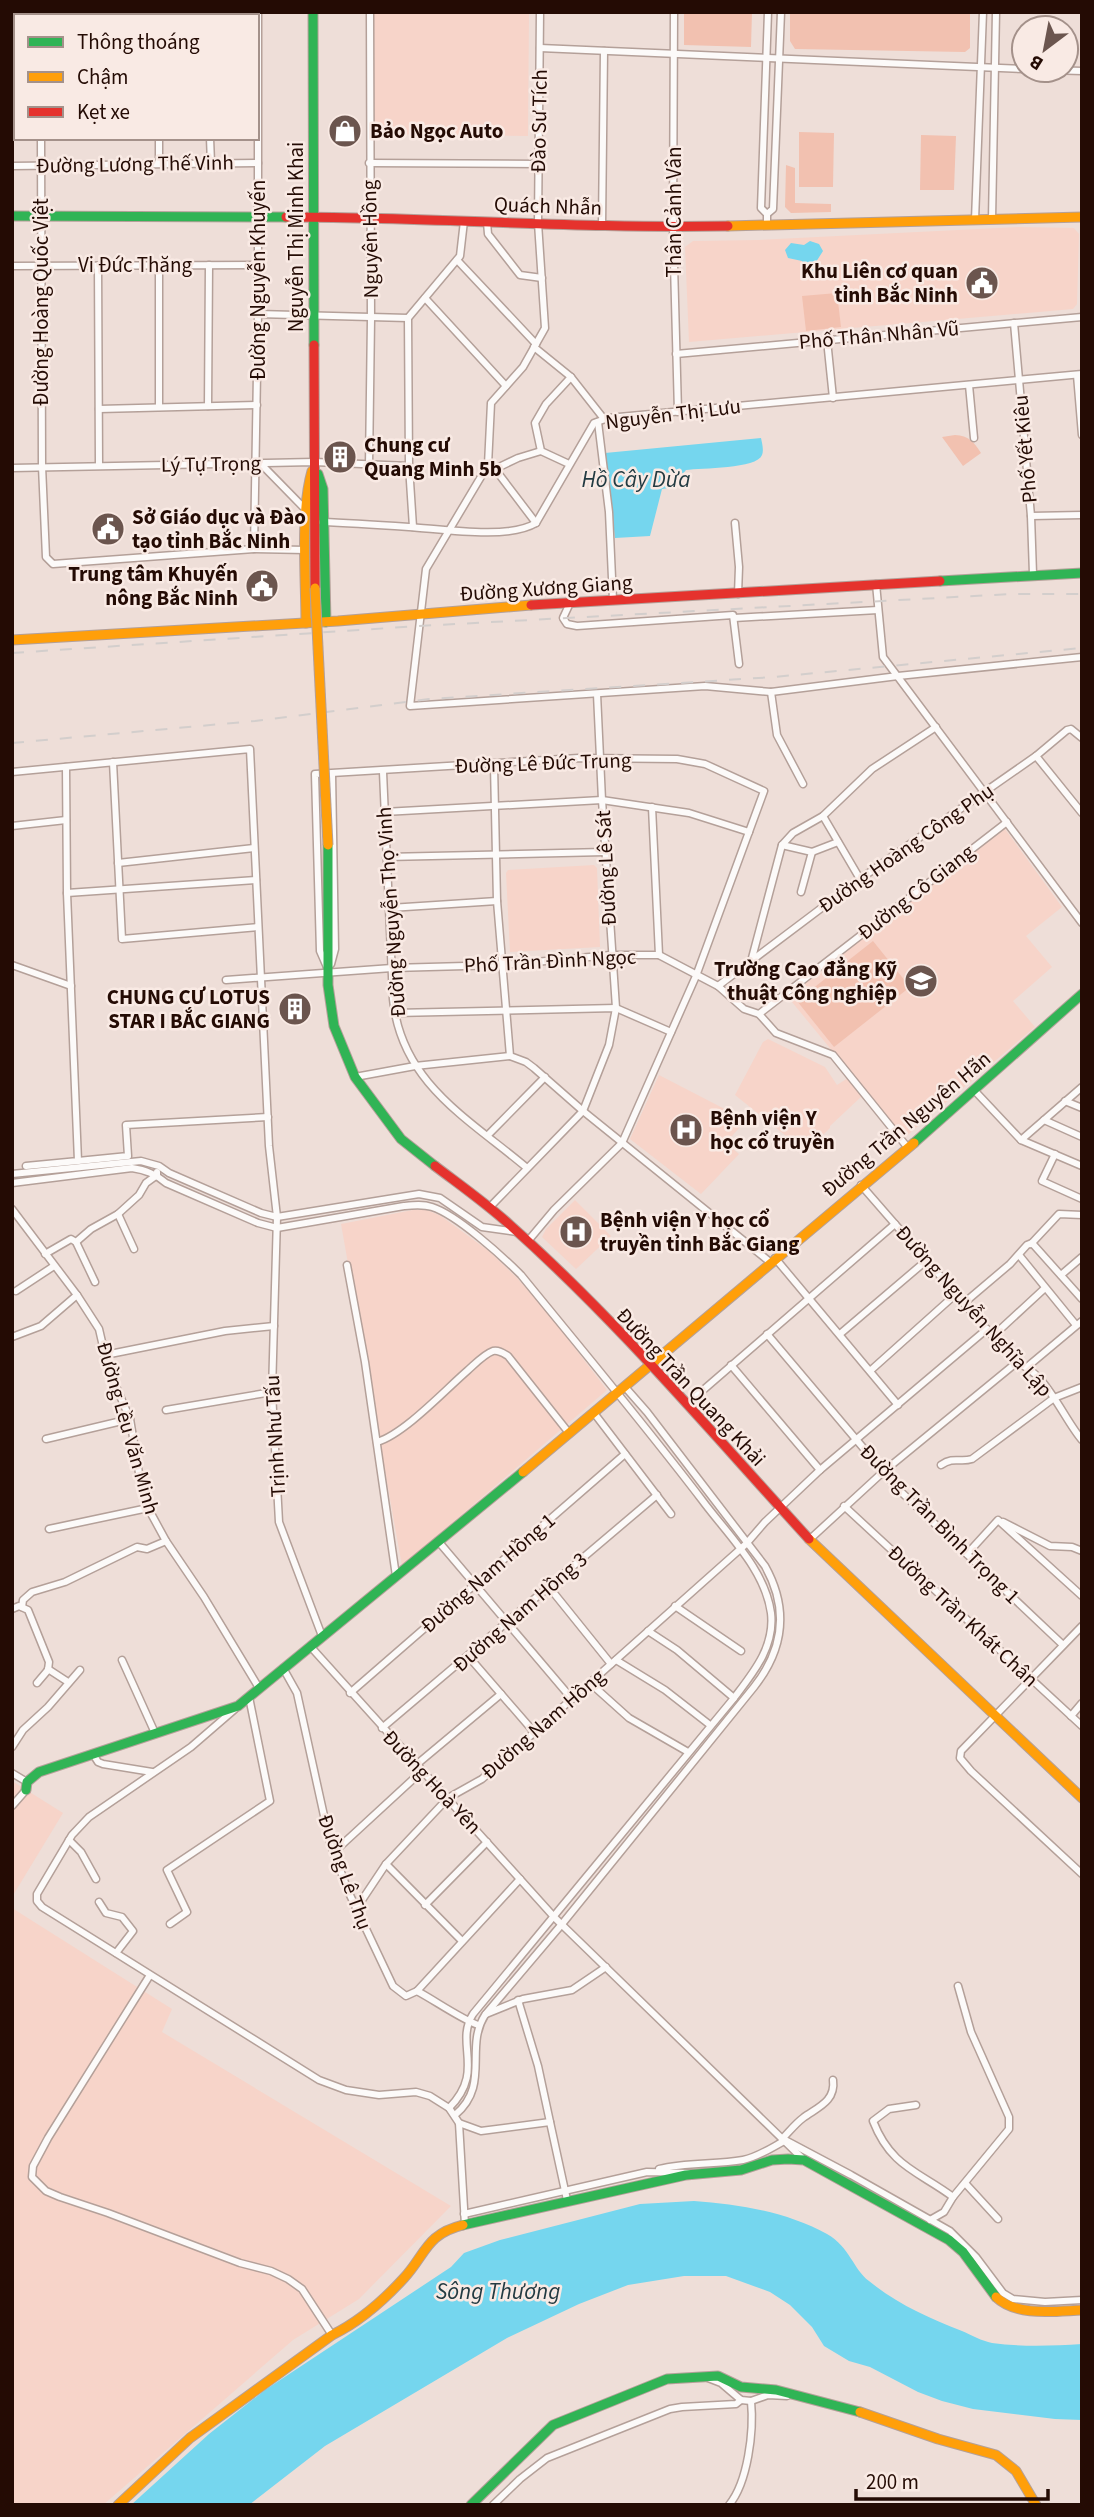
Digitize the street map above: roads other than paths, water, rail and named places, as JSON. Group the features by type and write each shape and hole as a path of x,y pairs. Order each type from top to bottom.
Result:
{"street":[{"name":"Nguyễn Thị Minh Khai","path":"313,12 314,462"},
{"name":"Nguyên Hồng","path":"369,465 370,12"},
{"name":"Đào Sư Tích","path":"540,12 538,223 545,326 523,367 490,406 488,465 426,569 410,706 597,694"},
{"name":"Thân Cảnh Vân","path":"674,12 673,227 678,412"},
{"path":"768,12 761,208 767,214 768,225"},
{"path":"767,214 773,209 782,12"},
{"path":"975,220 983,12"},
{"path":"992,219 996,12"},
{"path":"540,48 1010,69"},
{"path":"602,225 604,51"},
{"name":"Đường Hoàng Quốc Việt","path":"41,140 42,466 46,557 52,564 254,549"},
{"path":"159,140 159,163"},
{"path":"210,140 211,163"},
{"name":"Đường Nguyễn Khuyến","path":"254,549 258,463 258,140"},
{"name":"Đường Lương Thế Vinh","path":"12,166 258,163"},
{"path":"369,163 538,164"},
{"name":"Quách Nhẫn","path":"12,216 314,216 673,227 1082,217"},
{"path":"412,527 408,318 457,260 463,247 464,221"},
{"path":"487,222 488,234 520,275 542,278"},
{"path":"457,260 535,346 571,377 601,421 613,600"},
{"path":"208,406 209,265"},
{"name":"Vi Đức Thăng","path":"12,266 257,265"},
{"path":"98,266 99,465"},
{"path":"159,266 159,407"},
{"path":"425,298 506,386"},
{"path":"258,314 408,318"},
{"name":"Phố Thân Nhân Vũ","path":"676,354 1082,317"},
{"name":"Phố Yết Kiêu","path":"1014,323 1031,516 1033,574"},
{"path":"827,340 833,398"},
{"path":"1080,374 1082,435"},
{"name":"Nguyễn Thị Lưu","path":"536,523 586,435 594,423 601,421 1080,374"},
{"path":"541,451 535,427 537,419 546,404 571,377"},
{"path":"969,385 974,438"},
{"path":"99,409 257,405"},
{"path":"495,469 517,458 541,451 569,464"},
{"path":"306,623 307,488 314,462"},
{"path":"314,462 323,489 326,622"},
{"path":"314,462 315,588 328,845 328,972"},
{"name":"Lý Tự Trọng","path":"12,468 314,462 410,466"},
{"path":"258,463 306,510"},
{"path":"323,522 447,531 526,530 536,523 495,469 488,465"},
{"path":"1031,516 1082,515"},
{"path":"735,523 739,567 738,594"},
{"path":"254,549 306,550"},
{"name":"Đường Xương Giang","path":"12,640 326,622 613,600 1082,573"},
{"path":"876,584 883,657 1082,923"},
{"path":"570,603 564,618 567,624 577,626 732,615 734,618 878,610"},
{"path":"734,618 739,664"},
{"path":"597,694 705,686 771,692 898,676 1080,659"},
{"path":"771,692 777,736 803,784"},
{"name":"Đường Lê Sát","path":"489,1208 583,1111 609,1045 616,1008 597,694"},
{"path":"752,958 782,845 793,833 822,817 872,769 936,727"},
{"name":"Đường Hoàng Công Phụ","path":"718,986 752,958 1067,730 1071,729 1082,738"},
{"name":"Trịnh Như Tấu","path":"113,762 250,749 257,927 277,1217 272,1392 279,1522 322,1636"},
{"path":"1036,755 1082,813"},
{"name":"Đường Lê Đức Trung","path":"315,774 383,772 579,758 677,759 705,764 764,791 749,832"},
{"path":"12,772 113,762 122,939 257,927"},
{"path":"494,765 497,901 510,1056"},
{"path":"66,767 67,893 78,1161"},
{"name":"Đường Nguyễn Thọ Vinh","path":"383,772 395,1013 415,1066 426,1082 441,1098 527,1168"},
{"name":"Đường Trần Quang Khải","path":"315,774 320,951 328,972 334,1026 355,1077 401,1139 528,1241 650,1364 808,1540 1082,1798"},
{"name":"Đường Trần Quang Khải","path":"328,972 335,949 332,774"},
{"path":"384,812 602,800 653,807 713,820 749,832 696,976 622,1143 554,1210 528,1241"},
{"path":"653,807 659,956"},
{"path":"822,817 860,879"},
{"path":"12,826 66,820"},
{"name":"Đường Cô Giang","path":"759,1014 1007,822"},
{"path":"782,845 812,852 838,842"},
{"path":"117,863 254,848"},
{"path":"386,857 605,852"},
{"path":"801,892 812,852"},
{"path":"67,893 256,880"},
{"path":"390,908 497,901"},
{"name":"Phố Trần Đình Ngọc","path":"226,980 392,968 502,965 611,955 659,956 718,986 744,1009 759,1014 776,1033 833,1055 908,1148"},
{"path":"12,965 71,986"},
{"name":"Đường Trần Nguyên Hãn","path":"238,1706 594,1413 908,1148 1082,994"},
{"path":"395,1013 616,1008 671,1032"},
{"path":"355,1077 415,1066 510,1056 526,1062 622,1143 773,1260 810,1299 898,1405"},
{"path":"488,1135 545,1077"},
{"path":"1021,1140 1082,1087"},
{"path":"974,1090 1021,1140 1082,1166"},
{"path":"1065,1101 1082,1108"},
{"path":"26,1166 128,1157 126,1125 268,1117"},
{"path":"1044,1120 1082,1137"},
{"path":"1055,1154 1042,1181 1082,1199"},
{"path":"12,1174 141,1161 159,1166 169,1173 261,1213 277,1217 419,1194 440,1198 482,1227 517,1231"},
{"path":"76,1241 91,1228 118,1214 139,1195 146,1183 157,1175 159,1166"},
{"path":"12,1183 132,1168 157,1175 166,1183 258,1223 276,1228 404,1206 421,1205 443,1212 508,1261 522,1275 621,1390 659,1443 743,1546"},
{"name":"Đường Nguyễn Nghĩa Lập","path":"861,1185 1016,1363 1027,1367 1054,1398 1082,1440"},
{"name":"Đường Lều Văn Minh","path":"12,1209 77,1295 99,1329 108,1368 130,1419 148,1508 259,1688"},
{"path":"118,1214 134,1250"},
{"path":"964,1303 1031,1244 1059,1214 1082,1215"},
{"path":"687,1404 895,1224"},
{"path":"45,1254 64,1241 76,1241 95,1282"},
{"path":"1031,1244 1035,1245 1082,1298"},
{"path":"1019,1255 1079,1323 1027,1367"},
{"path":"1061,1275 1082,1257"},
{"path":"839,1334 927,1260"},
{"path":"347,1265 396,1576"},
{"path":"16,1291 54,1266"},
{"path":"993,1336 1045,1287"},
{"path":"870,1371 956,1294"},
{"path":"12,1337 41,1326 77,1295"},
{"path":"105,1355 225,1331 274,1326"},
{"name":"Đường Nam Hồng","path":"356,1909 386,1864 449,1798 482,1779 743,1546 820,1470 987,1329"},
{"name":"Đường Trần Bình Trọng 1","path":"767,1334 883,1472 1063,1645"},
{"path":"377,1442 406,1426 492,1352 500,1351 508,1356 569,1433"},
{"path":"808,1540 883,1472 1016,1363"},
{"path":"731,1365 820,1470"},
{"path":"941,1465 954,1459 972,1459 1054,1398 1082,1387"},
{"path":"449,2108 463,2090 469,2075 473,2023 769,1665 777,1648 780,1619 778,1601 766,1578 647,1412 621,1390"},
{"path":"166,1410 272,1392"},
{"path":"594,1413 671,1514"},
{"path":"46,1439 130,1419"},
{"name":"Đường Nam Hồng 1","path":"350,1693 625,1454"},
{"name":"Đường Nam Hồng 3","path":"382,1728 657,1495"},
{"name":"Đường Trần Khát Chân","path":"844,1506 1082,1726"},
{"path":"49,1529 148,1508"},
{"path":"967,1554 998,1520"},
{"path":"998,1520 1050,1546 1072,1547 1082,1551"},
{"path":"998,1520 1082,1596"},
{"path":"22,1606 23,1600 32,1592 65,1582 137,1547 147,1549 166,1541"},
{"path":"438,1541 572,1699"},
{"path":"485,2015 762,1660 771,1631 766,1578"},
{"path":"549,1587 613,1662 665,1690 710,1725"},
{"path":"12,1609 22,1606"},
{"path":"22,1606 30,1613 49,1662 48,1668 37,1683"},
{"path":"675,1606 741,1651"},
{"path":"1082,1626 961,1751 960,1758 1082,1874"},
{"path":"648,1631 677,1650 733,1698"},
{"name":"Đường Hoà Yên","path":"310,1646 558,1920 804,2160"},
{"path":"469,1657 534,1732"},
{"path":"122,1660 155,1733"},
{"path":"48,1668 68,1682"},
{"name":"Đường Lê Thụ","path":"283,1668 297,1693 324,1819 334,1852 356,1909 393,1986 406,1996 417,1991 473,2023"},
{"path":"12,1747 23,1730 48,1707 80,1670"},
{"path":"590,1683 629,1718 688,1752"},
{"path":"416,1765 501,1694"},
{"path":"170,1924 187,1912 167,1870 270,1801 249,1697"},
{"path":"1070,1716 1082,1703"},
{"path":"12,1806 39,1772 238,1706"},
{"path":"238,1706 191,1747 89,1816 69,1840 37,1894 37,1902 319,2080 346,2090 379,2095 416,2092 430,2096 449,2108 459,2123 465,2225"},
{"path":"93,1754 97,1762 103,1764 152,1772"},
{"path":"334,1852 422,1771"},
{"path":"12,1773 27,1786"},
{"path":"69,1840 80,1852 96,1879"},
{"path":"425,1905 487,1842"},
{"path":"386,1864 462,1941"},
{"path":"417,1991 520,1879"},
{"path":"99,1902 106,1913 122,1917 133,1931 116,1953"},
{"path":"473,2023 518,2000 572,1990 606,1966"},
{"path":"149,1975 43,2146 33,2166 32,2177 46,2191 60,2197 288,2279 302,2289 332,2335"},
{"path":"918,2222 931,2220 944,2211 1009,2129 1009,2118 971,2032 958,1986"},
{"path":"518,2000 538,2066 565,2195"},
{"path":"455,2116 471,2098 475,2082 473,2023"},
{"path":"118,2505 190,2438 332,2335 351,2326 371,2311 406,2276 430,2241 440,2234 565,2195 678,2164 742,2160 758,2156 783,2140 804,2117 822,2107 832,2094 833,2080"},
{"path":"916,2105 889,2109 873,2121 881,2141 902,2164 953,2197"},
{"path":"459,2123 481,2131 550,2122"},
{"path":"783,2140 805,2149 950,2231 976,2257 996,2285 1013,2299 1045,2302 1082,2300"},
{"path":"464,2214 565,2195 741,2170 772,2160 804,2160 957,2245"},
{"path":"647,2172 678,2171 697,2175"},
{"path":"965,2183 998,2219"},
{"path":"950,2231 990,2292 1004,2306 1043,2312 1082,2311"},
{"path":"702,2376 721,2383 741,2400 751,2401 768,2395 800,2397"},
{"path":"471,2505 553,2424 667,2379 718,2376 741,2387 776,2390 873,2415 938,2439 996,2455 1016,2471 1037,2505"},
{"path":"493,2505 537,2464 567,2449 670,2409 736,2404 741,2400"},
{"path":"729,2505 737,2496 747,2464 751,2401"}],"water":[{"path":"810,241 819,244 823,251 816,262 816,270 809,274 803,270 802,261 788,258 785,250 791,243 804,245"},
{"name":"Hồ Cây Dừa","path":"761,438 763,453 758,460 728,467 686,470 680,484 662,489 650,536 615,538 605,453"},
{"name":"Sông Thương","path":"694,2201 762,2210 812,2226 835,2239 864,2276 891,2297 925,2316 984,2341 1025,2346 1082,2344 1082,2420 973,2409 942,2401 918,2392 870,2367 849,2361 824,2346 812,2327 790,2305 770,2292 726,2276 684,2276 628,2285 579,2304 507,2338 325,2446 249,2505 131,2505 209,2434 265,2390 451,2267 464,2253 500,2240 640,2204"}],"railway":[{"path":"12,653 419,626 1011,594 1082,594"},
{"path":"12,743 255,721 429,699 774,677 1082,648"}],"place":[{"name":"Bảo Ngọc Auto","path":"345,131"},
{"name":"Khu Liên cơ quan tỉnh Bắc Ninh","path":"982,283"},
{"name":"Chung cư Quang Minh 5b","path":"340,457"},
{"name":"Sở Giáo dục và Đào tạo tỉnh Bắc Ninh","path":"108,529"},
{"name":"Trung tâm Khuyến nông Bắc Ninh","path":"262,586"},
{"name":"Trường Cao đẳng Kỹ thuật Công nghiệp","path":"921,981"},
{"name":"CHUNG CƯ LOTUS STAR I BẮC GIANG","path":"295,1009"},
{"name":"Bệnh viện Y học cổ truyền","path":"686,1130"},
{"name":"Bệnh viện Y học cổ truyền tỉnh Bắc Giang","path":"576,1232"}]}
